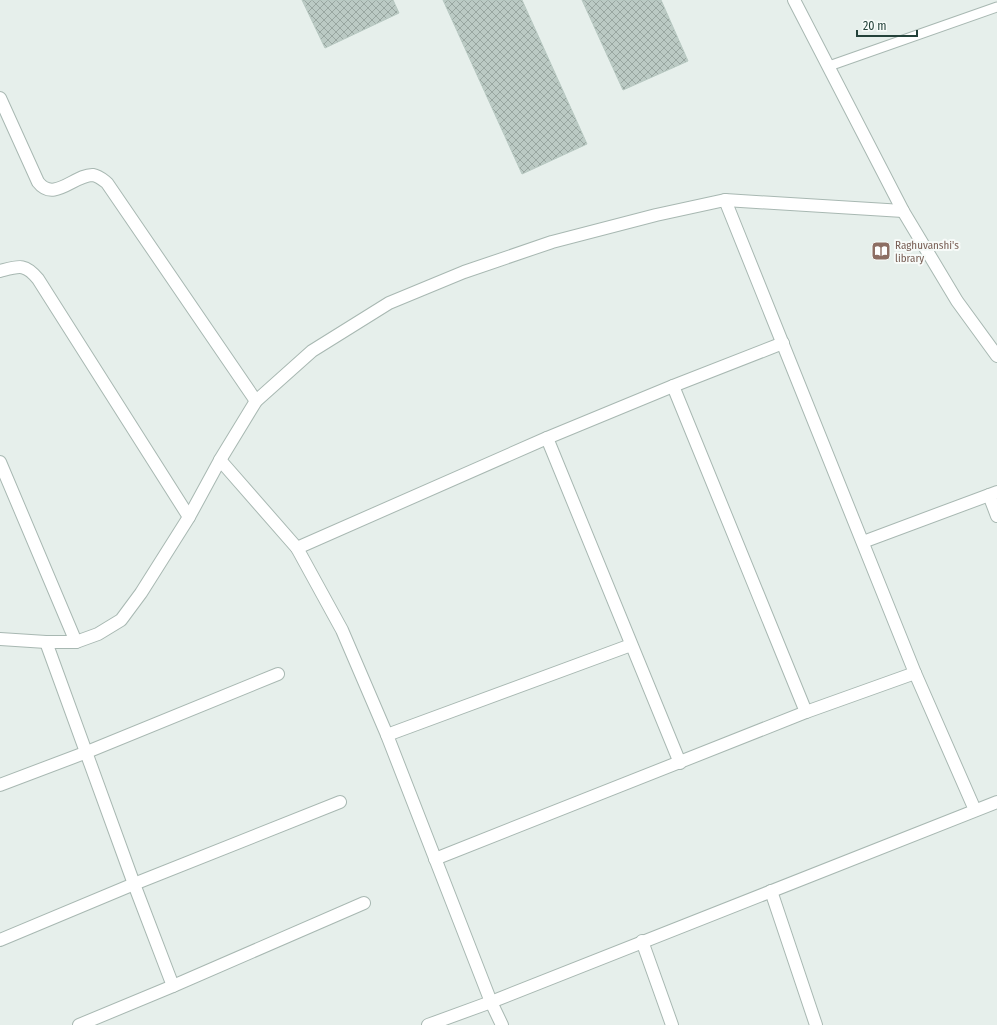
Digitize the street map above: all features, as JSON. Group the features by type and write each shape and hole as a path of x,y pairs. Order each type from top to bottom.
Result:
{"street":[{"path":"794,0 903,211 957,301 997,356"},
{"path":"0,98 38,182 42,187 49,190 56,189 88,176 101,178 107,183 256,401"},
{"path":"0,639 76,642 98,634 121,620 141,593 188,517 220,460 256,401 312,351 389,303 464,272 552,242 656,215 725,200 903,211"},
{"path":"725,200 915,673 975,810"},
{"path":"0,271 18,266 26,267 33,272 188,517"},
{"path":"297,548 547,438 672,386 783,343"},
{"path":"672,386 806,712"},
{"path":"547,438 680,763"},
{"path":"220,460 297,548 342,630 387,735 491,1002 502,1025"},
{"path":"0,462 76,642"},
{"path":"863,542 993,494 997,516"},
{"path":"46,642 134,884 173,986"},
{"path":"387,735 631,645"},
{"path":"435,859 806,712 915,673"},
{"path":"0,785 87,752 278,674"},
{"path":"0,940 134,884 340,802"},
{"path":"430,1025 997,802"},
{"path":"771,891 816,1025"},
{"path":"79,1025 364,903"},
{"path":"642,941 672,1025"}],"lane":[{"path":"829,66 997,7"}],"building":[{"path":"302,0 393,0 399,13 325,48"},
{"path":"443,0 522,0 587,144 522,174"},
{"path":"582,0 661,0 688,61 623,90"}],"place":[{"name":"Raghuvanshi's library","path":"881,251"}]}
